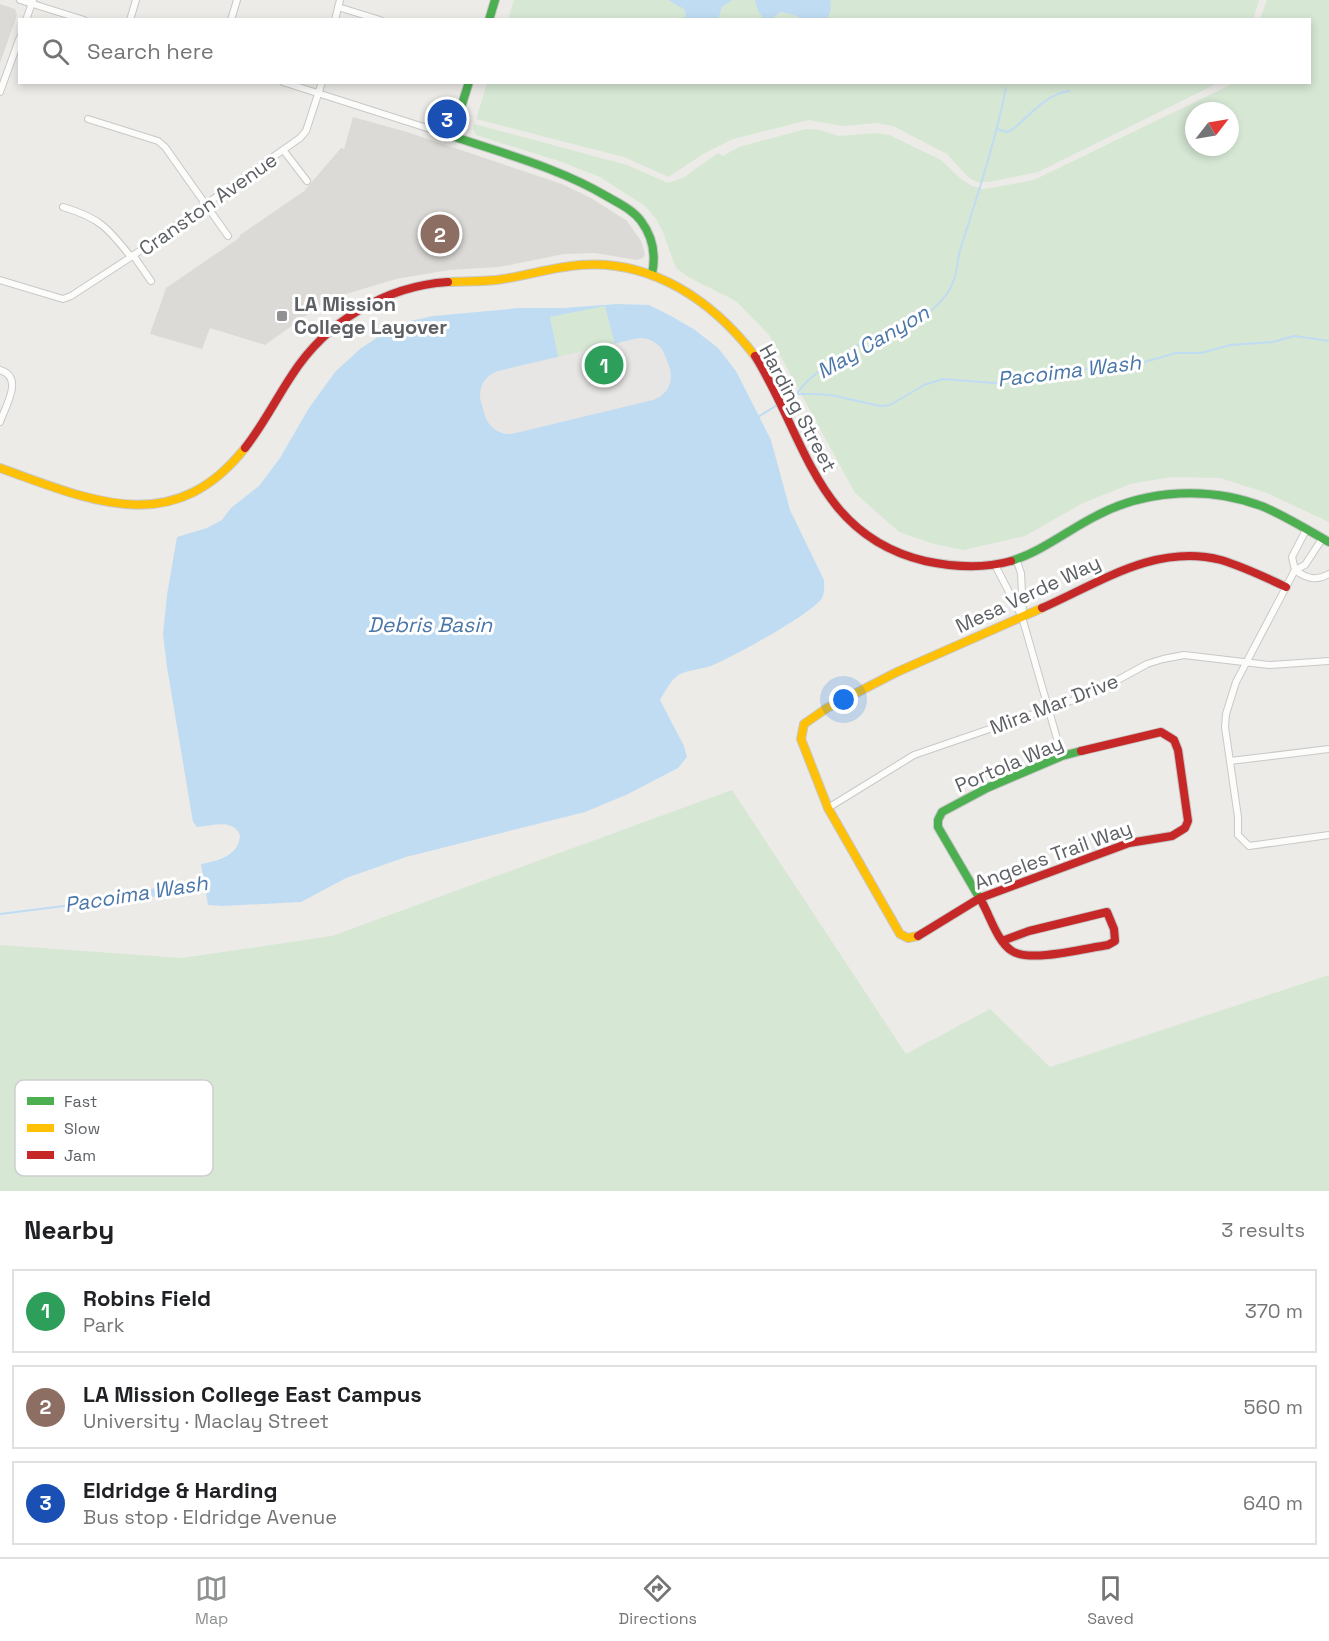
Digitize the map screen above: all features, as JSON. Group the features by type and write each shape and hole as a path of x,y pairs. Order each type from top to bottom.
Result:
{"street":[{"path":"20,0 78,18"},
{"path":"131,18 136,0"},
{"path":"232,18 237,0"},
{"path":"490,18 495,0"},
{"path":"27,18 32,2"},
{"path":"339,4 375,18"},
{"path":"0,92 18,42"},
{"path":"289,84 561,172 588,184 629,210 641,221 648,233 655,259 652,274"},
{"name":"Cranston Avenue","path":"0,280 63,299 132,256 300,138 306,131 321,84"},
{"path":"452,136 468,84"},
{"path":"88,119 158,141 171,153 228,236"},
{"path":"284,151 307,181"},
{"path":"63,207 96,219 108,228 151,281"},
{"name":"Harding Street","path":"0,468 102,502 153,505 187,496 212,484 237,460 311,349 329,332 358,311 385,298 433,283 502,279 560,266 593,264 623,267 652,274 694,296 727,321 757,359 825,492 862,533 886,548 925,561 954,565 995,566 1016,559 1119,506 1145,497 1164,494 1190,494 1252,503 1326,540"},
{"path":"0,370 12,377 13,385 0,422"},
{"path":"1306,530 1292,557 1295,570 1313,579 1329,574"},
{"path":"1326,540 1305,565 1295,570 1236,682 1226,714 1225,727 1238,835 1243,841 1249,846 1329,835"},
{"name":"Mesa Verde Way","path":"828,808 801,739 804,724 877,681 1075,594 1122,569 1159,558 1210,557 1225,560 1253,570 1286,587"},
{"path":"1016,559 1021,573 1023,617 1062,756"},
{"path":"995,566 1023,617"},
{"name":"Mira Mar Drive","path":"828,808 914,755 1094,693 1147,664 1163,659 1184,655 1269,665 1329,661"},
{"name":"Portola Way","path":"980,898 938,827 938,820 942,812 987,788 1062,756 1161,732 1168,735 1174,740 1178,750 1188,821 1182,832"},
{"path":"1230,761 1329,749"},
{"name":"Angeles Trail Way","path":"828,808 896,928 900,934 909,938 922,935 980,898 1129,843 1148,838 1171,837 1182,832"},
{"path":"980,898 1002,941 1011,951 1022,956 1108,945 1115,941 1114,929 1107,912 1029,931 1002,941"}],"shaded area":[{"path":"0,4 15,9 17,15 0,63"},
{"path":"353,117 407,132 562,184 591,198 627,221 641,241 645,254 643,258 637,260 595,253 564,254 499,267 449,270 396,279 329,299 265,345 210,328 202,349 150,334 166,288 304,191 341,148 344,149"}],"green space":[{"path":"514,0 1259,0 1254,18 509,18"},
{"path":"1267,0 1329,0 1329,522 1267,493 1220,478 1171,477 1130,484 1081,504 1025,536 964,550 934,544 899,532 855,493 769,335 736,301 690,278 676,268 663,232 645,206 600,177 559,161 476,135 473,129 474,124 627,165 668,183 683,178 718,153 723,156 739,147 806,129 820,130 839,136 875,133 889,135 941,160 972,186 982,189 1034,180 1185,107 1185,156 1239,156 1239,102 1195,102 1232,84 1311,84 1311,18 1260,18"},
{"path":"486,84 1216,84 1038,172 989,182 977,182 969,178 947,154 893,126 876,123 843,126 809,120 733,139 703,154 669,177 624,157 476,119"},
{"path":"605,305 619,360 645,355 654,385 506,418 499,383 561,370 550,317"},
{"path":"732,790 906,1054 990,1009 1050,1067 1329,975 1329,1191 0,1191 0,945 182,958 332,936"}],"water":[{"path":"668,0 732,0 722,7 718,18 684,18 686,15 684,9"},
{"path":"755,0 830,0 831,9 827,18 800,18 780,12 773,18 763,18 758,11"},
{"name":"Debris Basin","path":"617,304 649,305 695,330 718,348 736,371 771,440 790,510 824,580 822,598 803,614 752,645 711,666 680,674 674,679 660,700 684,746 687,757 678,768 626,795 585,812 406,857 346,878 301,902 208,905 201,864 221,859 232,853 239,842 240,835 232,826 197,827 193,822 163,634 177,537 207,528 222,520 231,508 259,486 280,458 309,408 335,372 360,349 390,329 406,322 433,316 520,308 564,308","holes":["605,306 619,361 645,355 653,385 506,418 499,383 561,370 550,317"]}],"waterway":[{"name":"May Canyon","path":"797,394 826,366 855,347 893,327 923,317 939,304 949,291 955,278 960,251 980,188 1006,88"},
{"path":"997,129 1006,132 1012,130 1045,101 1069,91"},
{"name":"Pacoima Wash","path":"784,401 797,394 815,394 831,395 880,406 890,405 924,385 943,379 1008,382 1073,369 1123,368 1176,353 1201,353 1230,345 1273,342 1294,336 1329,341"},
{"name":"Pacoima Wash","path":"758,417 779,404"},
{"name":"Pacoima Wash","path":"120,899 214,881"},
{"name":"Pacoima Wash","path":"0,914 120,899"}],"runway":[{"path":"641,363 646,376 509,409 505,395 641,363"}],"traffic: fast":[{"path":"490,18 495,0"},
{"path":"468,84 452,136 551,170 589,187 626,208 638,217 651,240 654,260 652,274"},
{"path":"1011,561 1033,552 1115,507 1136,500 1179,494 1201,494 1244,500 1273,511 1329,542"},
{"path":"983,904 938,827 938,820 942,812 987,788 1062,756 1081,751"}],"traffic: slow":[{"path":"448,282 496,280 580,265 606,265 632,269 656,277 700,301 720,318 755,356"},
{"path":"0,468 67,492 99,500 130,504 160,503 189,494 218,476 245,448"},
{"path":"918,936 908,938 900,934 828,808 801,739 804,724 827,708 897,672 1042,608"}],"traffic: jam":[{"path":"245,448 306,356 340,323 380,299 425,285 448,282"},
{"path":"755,356 818,479 837,506 860,530 888,548 925,561 968,566 1011,561"},
{"path":"1042,608 1128,568 1174,557 1197,556 1221,560 1286,587"},
{"path":"918,936 980,898 1129,843 1172,836 1185,828 1188,821 1178,750 1174,740 1161,732 1081,751"},
{"path":"983,904 995,930 999,936 1003,942 1012,951 1020,954 1032,956 1058,954 1108,945 1115,941 1114,929 1107,912 1029,931 1002,941"}],"place":[{"name":"Eldridge & Harding","path":"447,119"},
{"name":"LA Mission College East Campus","path":"440,234"},
{"name":"LA Mission College Layover","path":"282,316"},
{"name":"Robins Field","path":"604,365"}]}
